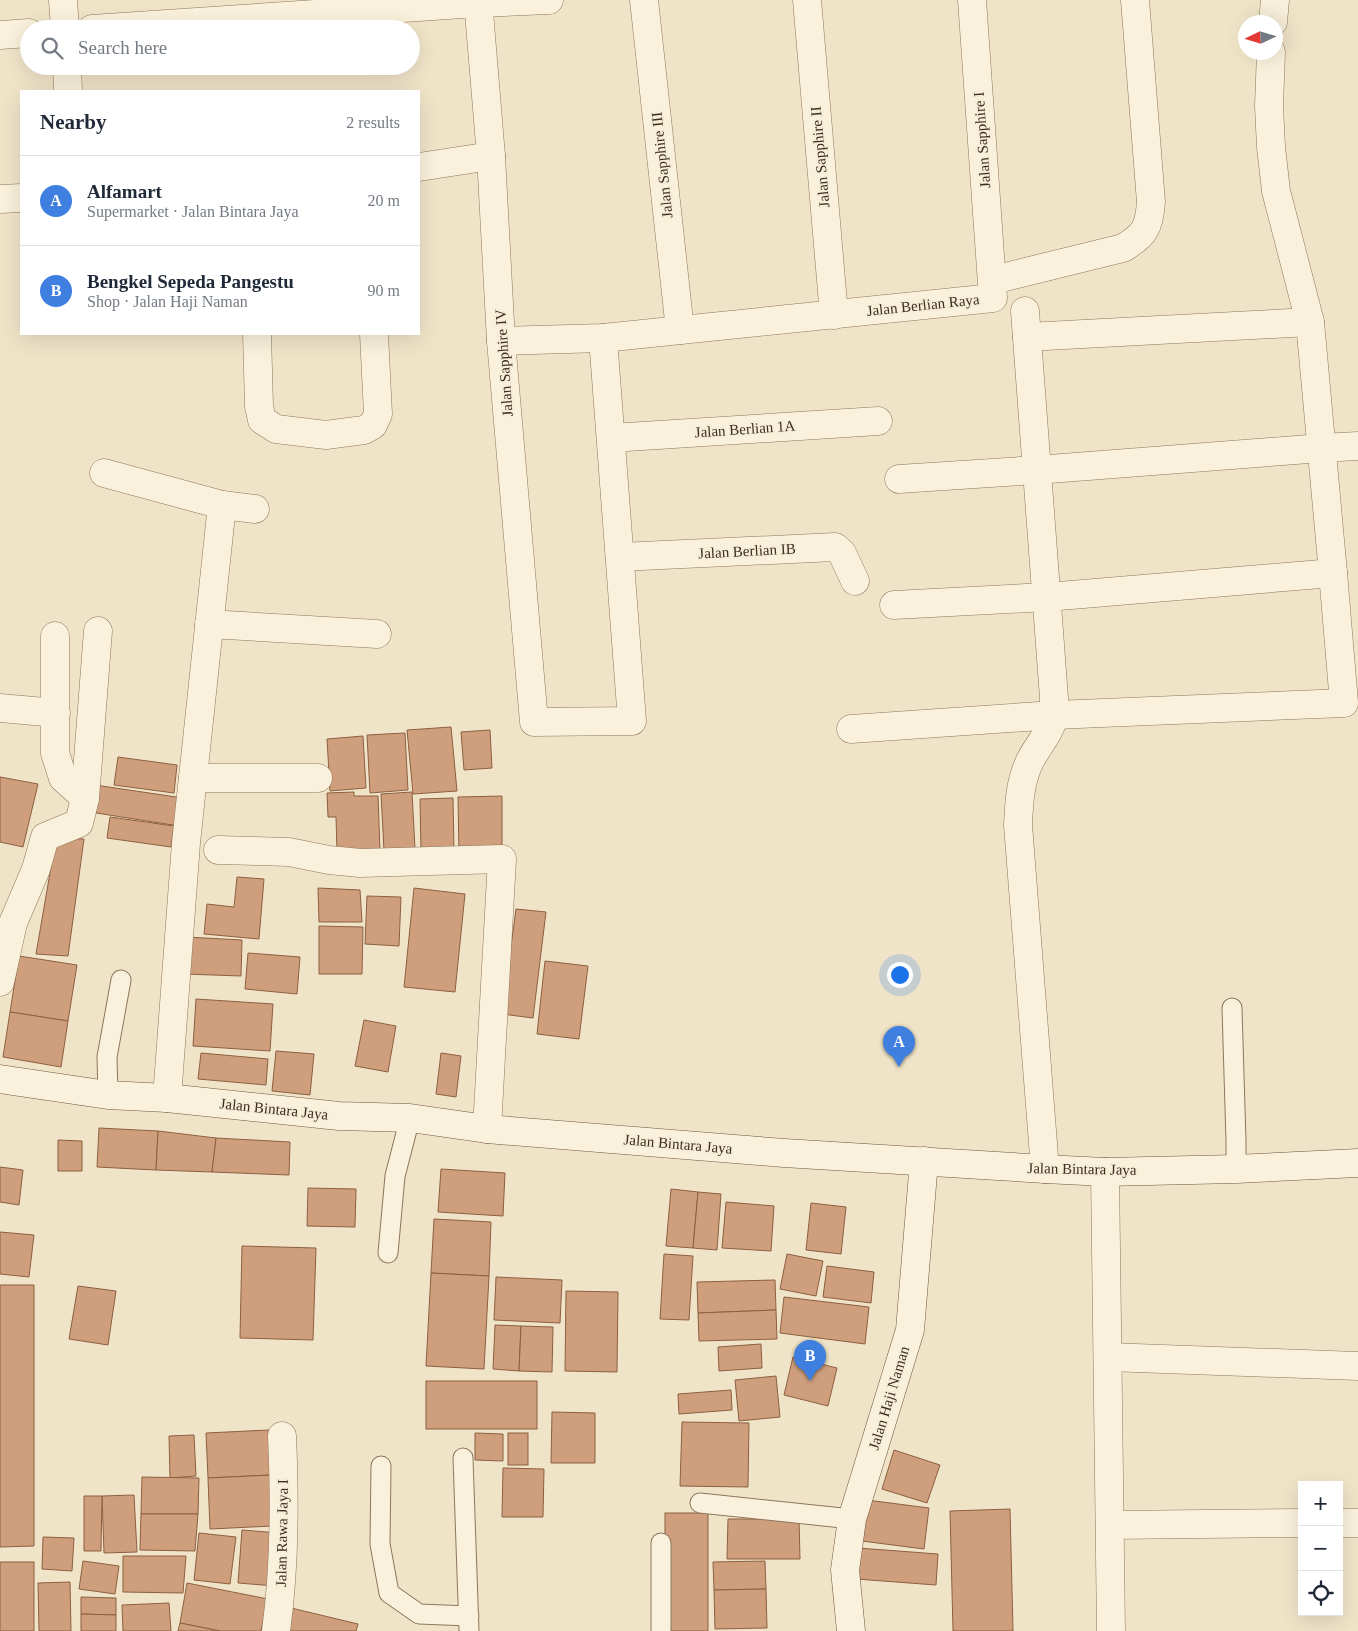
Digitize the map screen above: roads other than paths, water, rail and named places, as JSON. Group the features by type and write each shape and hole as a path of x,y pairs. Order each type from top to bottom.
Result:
{"street":[{"path":"63,0 64,20"},
{"path":"221,20 478,2 550,0"},
{"name":"Jalan Sapphire III","path":"644,0 680,330"},
{"name":"Jalan Sapphire II","path":"807,0 834,314"},
{"name":"Jalan Sapphire I","path":"972,0 993,280"},
{"name":"Jalan Berlian Raya","path":"501,341 603,338 993,298 993,280 1123,248 1137,240 1146,229 1150,217 1151,202 1135,0"},
{"path":"1274,15 1275,0"},
{"name":"Jalan Sapphire IV","path":"478,2 492,156 501,341 534,722 632,721 620,557"},
{"path":"0,34 20,33"},
{"path":"851,729 1054,715 1344,704 1334,573 1310,322 1276,191 1269,106 1271,60"},
{"path":"67,75 68,90"},
{"path":"420,167 492,156"},
{"path":"0,199 20,198"},
{"path":"1045,1170 1018,825 1022,782 1029,762 1050,727 1054,715 1026,324 1310,322"},
{"path":"257,335 259,406 262,420 276,429 326,435 364,430 374,425 378,414 374,335"},
{"path":"603,338 620,557"},
{"name":"Jalan Berlian 1A","path":"611,438 878,421"},
{"path":"899,479 1358,446"},
{"path":"104,472 222,505 255,510"},
{"path":"167,1098 186,843 222,505"},
{"name":"Jalan Berlian IB","path":"620,557 835,547 842,553 855,581"},
{"path":"894,605 1047,597 1334,573"},
{"path":"209,624 377,634"},
{"path":"0,982 13,923 36,869 45,837 79,823 85,798 98,632"},
{"path":"55,636 55,753 63,778 85,798"},
{"path":"0,708 56,714"},
{"path":"193,778 318,778"},
{"path":"218,850 289,852 328,860 360,863 502,859 487,1129"},
{"name":"Jalan Bintara Jaya","path":"0,1079 108,1095 167,1098 339,1116 410,1118 487,1129 784,1153 1045,1170 1105,1172 1236,1169 1358,1163"},
{"name":"Jalan Haji Naman","path":"851,1631 845,1570 852,1519 910,1330 924,1162"},
{"path":"1105,1172 1111,1631"},
{"path":"1108,1357 1358,1366"},
{"name":"Jalan Rawa Jaya I","path":"276,1631 281,1596 284,1546 285,1494 282,1436"},
{"path":"1343,1523 1358,1523"},
{"path":"1110,1525 1298,1524"}],"lane":[{"path":"108,1095 107,1057 121,980"},
{"path":"1232,1008 1236,1169"},
{"path":"388,1253 395,1176 410,1118"},
{"path":"381,1466 380,1544 389,1593 420,1614 469,1624 463,1458"},
{"path":"700,1502 852,1519"},
{"path":"661,1543 661,1631"}],"place":[{"name":"Alfamart","path":"899,1067"},
{"name":"Bengkel Sepeda Pangestu","path":"810,1381"}]}
